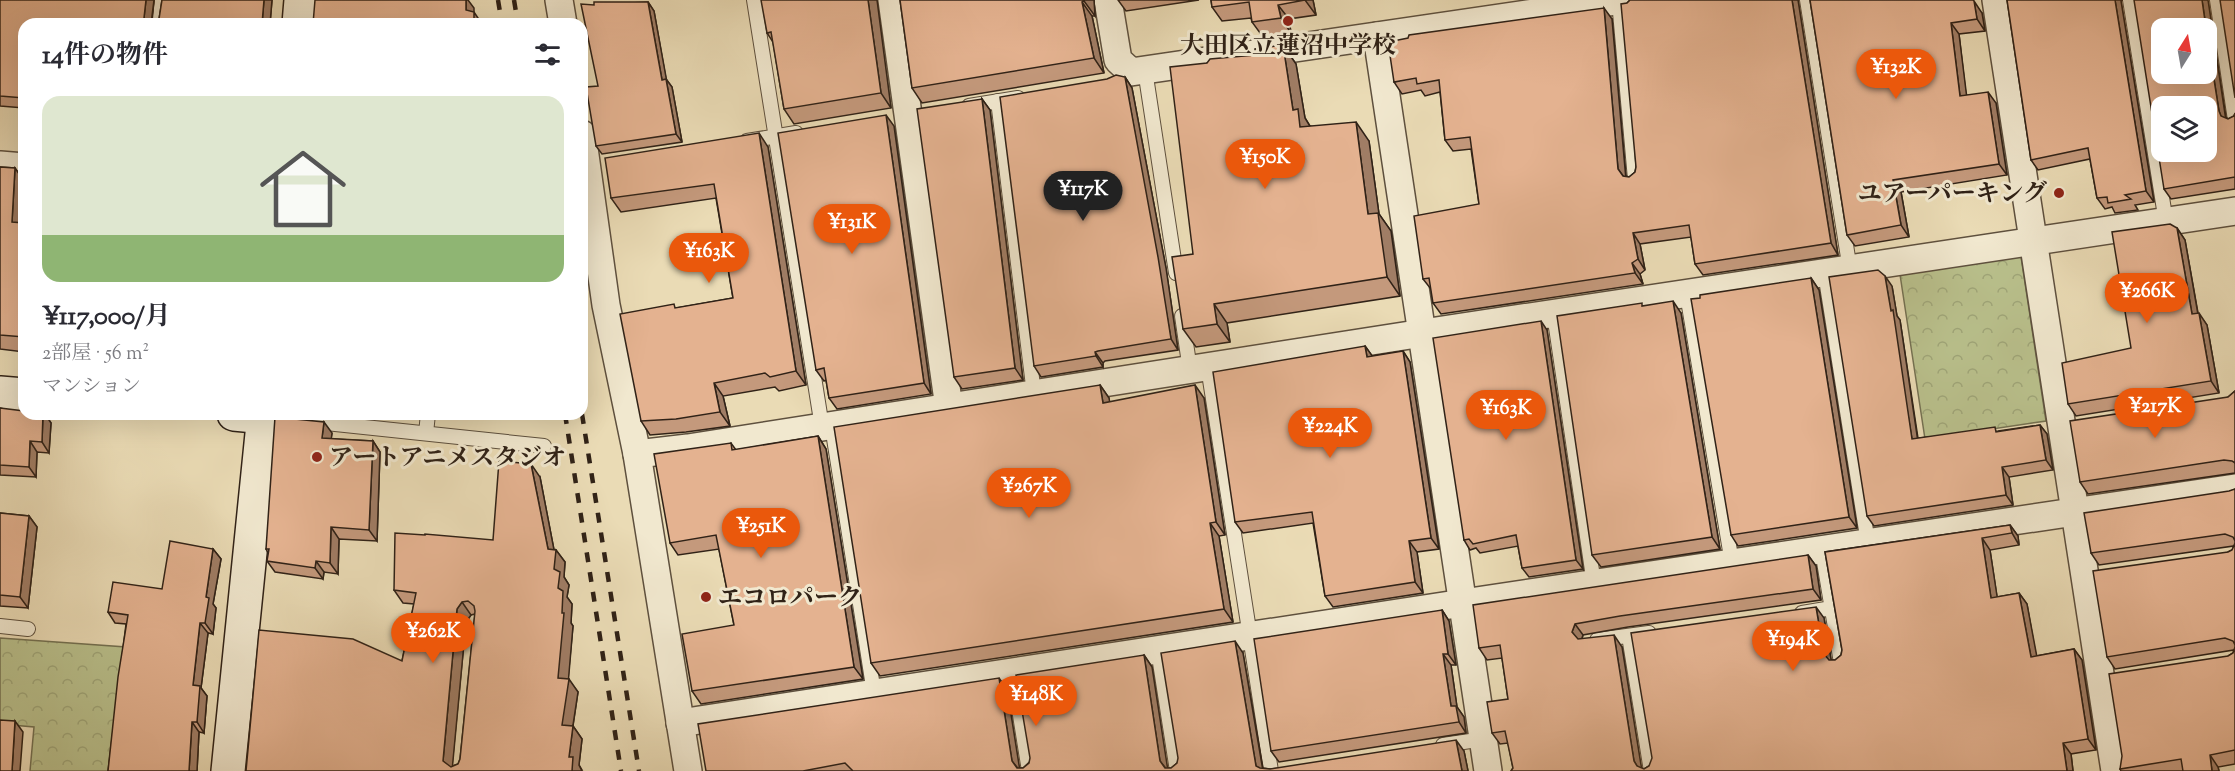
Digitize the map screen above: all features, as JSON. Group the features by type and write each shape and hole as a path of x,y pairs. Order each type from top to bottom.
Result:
{"street":[{"path":"300,18 301,0"},
{"path":"559,0 562,18"},
{"path":"891,0 950,408"},
{"path":"1108,0 1118,60 1133,73 1621,0"},
{"path":"1996,0 2032,242 2067,426 2075,512 2090,576 2106,679 2115,771"},
{"path":"1377,36 1488,771"},
{"path":"588,150 594,166 606,305 637,454 688,771"},
{"path":"0,165 18,166"},
{"path":"637,454 827,427 1422,333 2235,211"},
{"path":"0,393 18,394"},
{"path":"228,771 266,420"},
{"path":"680,723 2235,488"}],"lane":[{"path":"160,18 162,0"},
{"path":"754,0 874,693"},
{"path":"1621,0 1635,179"},
{"path":"1807,0 1868,543"},
{"path":"2130,0 2166,222"},
{"path":"2217,0 2235,120"},
{"path":"1133,73 1179,295 1199,369 1251,636 1271,771"},
{"path":"953,108 1033,95"},
{"path":"998,101 1034,394"},
{"path":"729,144 809,131"},
{"path":"1687,294 1732,563"},
{"path":"1554,314 1594,584"},
{"path":"306,420 544,446"},
{"path":"426,432 427,420"},
{"path":"1822,550 1841,663"},
{"path":"1787,615 1832,608"},
{"path":"0,626 28,629"},
{"path":"1589,642 1663,631"},
{"path":"1629,636 1651,771"},
{"path":"1158,650 1177,771"},
{"path":"1013,672 1029,771"},
{"path":"1426,748 1484,739"}],"green space":[{"path":"2020,250 2046,421 1925,439 1899,268"},
{"path":"0,638 126,647 117,771 30,771 34,727 0,724"}],"building":[{"path":"0,0 146,0 144,18 18,18 18,98 0,96"},
{"path":"162,0 264,0 262,18 159,18"},
{"path":"315,0 466,0 466,10 474,12 474,18 314,18"},
{"path":"761,0 868,0 881,93 784,109 771,32 767,33"},
{"path":"900,0 1084,0 1082,2 1094,58 912,88"},
{"path":"1211,0 1305,0 1278,5 1281,18 1252,22 1249,2 1212,7"},
{"path":"1630,0 1792,0 1831,243 1695,264 1689,225 1633,233 1638,259 1632,263 1635,273 1433,303 1429,278 1423,279 1414,216 1479,204 1470,137 1445,140 1439,80 1417,84 1416,78 1394,82 1388,42 1408,38 1409,35 1604,8 1618,169 1623,176 1629,177 1635,172 1636,167 1621,4"},
{"path":"1810,0 1973,0 1977,19 1951,23 1960,96 1988,92 1999,164 1893,180 1901,225 1847,235"},
{"path":"2007,0 2115,0 2146,191 2125,195 2131,199 2108,203 2107,197 2097,198 2088,148 2031,160"},
{"path":"2134,0 2202,0 2205,18 2151,18 2151,84 2215,84 2217,96 2151,96 2151,107"},
{"path":"2220,0 2235,0 2235,98"},
{"path":"594,2 648,2 662,80 666,79 676,134 596,146 588,87 598,86 588,38 588,18 584,18 581,4 594,5"},
{"path":"1283,45 1293,110 1298,109 1300,127 1356,122 1368,214 1378,213 1387,277 1214,304 1217,324 1183,329 1172,257 1193,254 1170,67 1207,63 1210,59 1255,55 1255,49"},
{"path":"1116,75 1125,77 1171,339 1098,351 1095,352 1096,356 1034,366 1000,97 1107,79"},
{"path":"2217,98 2221,116 2228,119 2235,113 2235,177 2164,189 2160,162 2217,162"},
{"path":"982,99 1015,368 954,377 917,109"},
{"path":"886,115 924,383 829,398 824,368 816,370 778,133"},
{"path":"759,133 796,371 770,377 765,373 714,383 720,412 676,419 641,421 620,314 674,304 675,308 733,298 714,184 611,198 605,158"},
{"path":"0,167 15,168 12,222 18,222 18,336 0,335"},
{"path":"2170,224 2177,228 2192,314 2199,313 2211,381 2068,404 2062,363 2131,348 2112,232"},
{"path":"1878,270 1885,276 1891,311 1893,310 1912,439 1995,427 1996,432 2040,425 2046,460 2002,467 2006,495 1867,516 1829,277"},
{"path":"1811,278 1849,517 1731,535 1691,299 1700,298 1700,295"},
{"path":"1673,301 1712,537 1592,555 1557,316 1642,303 1642,306"},
{"path":"1541,321 1576,560 1522,568 1516,535 1473,544 1469,539 1464,540 1433,338"},
{"path":"1365,346 1367,357 1403,351 1431,538 1409,541 1415,582 1325,596 1312,512 1235,522 1213,372"},
{"path":"1100,385 1103,403 1195,385 1216,522 1210,523 1224,609 871,663 834,427"},
{"path":"2235,391 2235,463 2224,460 2080,482 2070,421 2228,397"},
{"path":"0,408 18,410 18,420 43,420 42,442 30,441 29,467 0,465"},
{"path":"275,420 324,422 322,438 373,441 369,530 331,527 330,563 316,561 315,568 267,561 269,549 266,549"},
{"path":"818,436 854,667 692,691 682,634 734,625 716,535 670,543 654,454 731,443 732,450"},
{"path":"499,461 531,464 548,549 556,550 554,569 560,572 558,588 563,591 562,613 564,613 558,678 569,679 562,725 573,726 569,757 573,757 572,771 246,771 259,630 353,639 402,661 416,593 394,590 395,533 493,540","holes":["468,601 474,606 460,759 458,764 451,767 443,761 457,609 462,602"]},
{"path":"2235,489 2235,541 2233,537 2225,534 2091,553 2084,513"},
{"path":"0,513 29,516 20,597 0,595"},
{"path":"2010,525 2012,533 1982,538 1991,598 2019,593 2031,657 2074,649 2088,739 2063,743 2067,771 1511,771 1513,768 1505,731 1492,733 1487,702 1508,699 1500,645 1479,648 1473,605 1808,555 1813,589 1575,624 1572,632 1578,639 1614,635 1634,761 1637,766 1644,769 1649,766 1652,758 1631,633 1816,607 1824,654 1829,660 1835,660 1841,655 1842,650 1825,552"},
{"path":"170,541 213,549 206,597 209,598 205,623 200,623 193,685 200,686 197,722 192,722 189,771 108,771 118,677 128,615 108,612 113,582 162,589"},
{"path":"2235,543 2235,645 2233,641 2225,638 2107,657 2093,571 2228,552 2232,550"},
{"path":"1442,610 1448,654 1443,654 1451,706 1456,706 1459,722 1271,751 1254,639"},
{"path":"1235,641 1256,766 1270,769 1456,740 1462,771 853,771 845,763 803,771 706,771 698,724 999,678 1012,761 1017,768 1023,768 1029,763 1030,758 1016,675 1144,655 1160,761 1165,768 1171,768 1177,763 1178,758 1161,653"},
{"path":"2235,647 2235,750 2210,755 2212,771 2183,771 2181,759 2120,769 2122,756 2109,674 2228,656 2233,653"},
{"path":"0,720 15,721 12,771 0,771"}],"railway":[{"path":"498,0 501,18"},
{"path":"514,0 517,18"},
{"path":"566,420 621,771"},
{"path":"583,420 639,771"}],"place":[{"name":"大田区立蓮沼中学校","path":"1288,21"},
{"name":"ユアーパーキング","path":"2059,193"},
{"name":"アートアニメスタジオ","path":"317,457"},
{"name":"エコロパーク","path":"706,597"}]}
